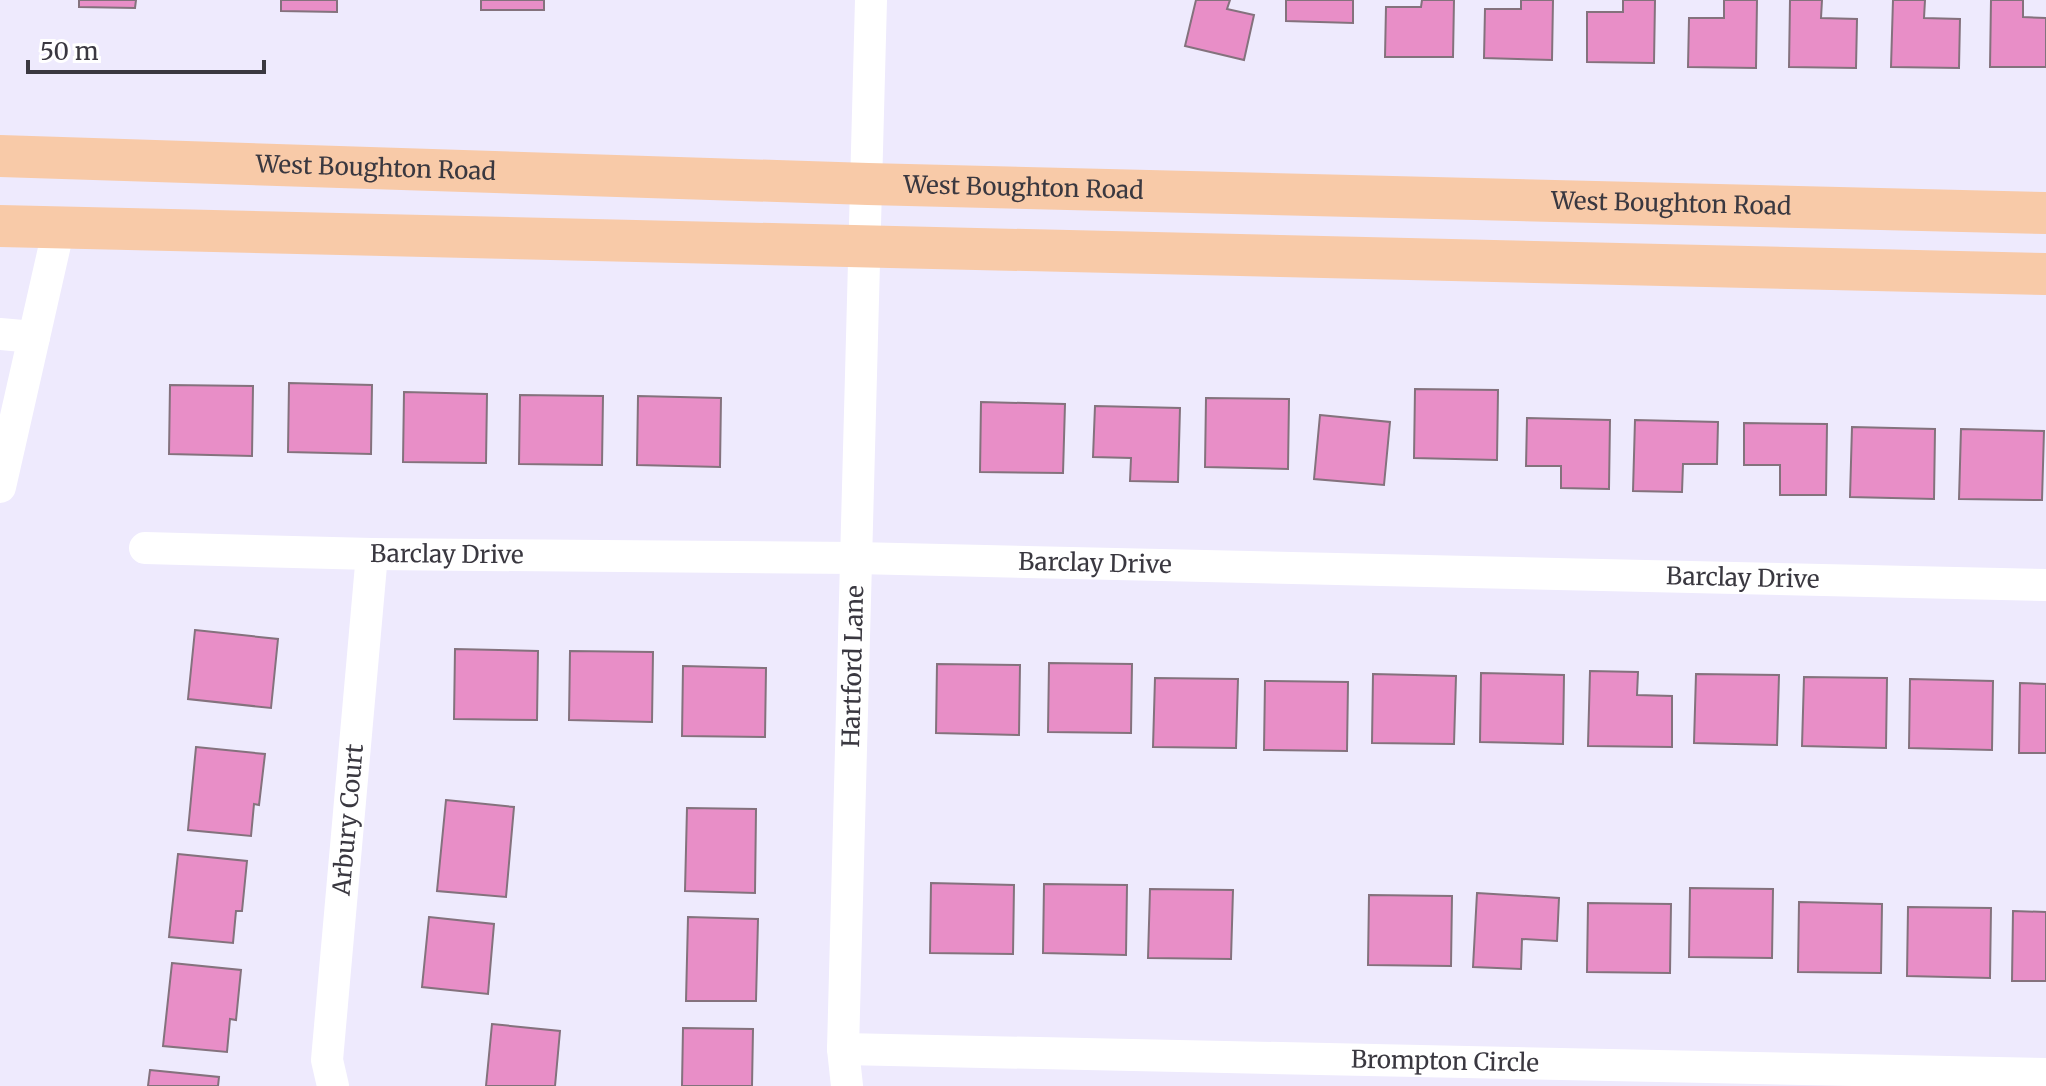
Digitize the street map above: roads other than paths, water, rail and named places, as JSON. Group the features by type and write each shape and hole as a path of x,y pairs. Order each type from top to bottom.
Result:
{"main road":[{"name":"West Boughton Road","path":"0,156 868,184 2046,213"},
{"path":"0,226 2046,274"}],"street":[{"name":"Hartford Lane","path":"847,1086 843,1049 871,0"},
{"path":"0,487 59,227"},
{"path":"0,334 34,337"},
{"name":"Barclay Drive","path":"145,548 372,554 856,558 2046,585"},
{"name":"Arbury Court","path":"333,1086 327,1060 372,554"},
{"name":"Brompton Circle","path":"843,1049 2046,1074"}]}
